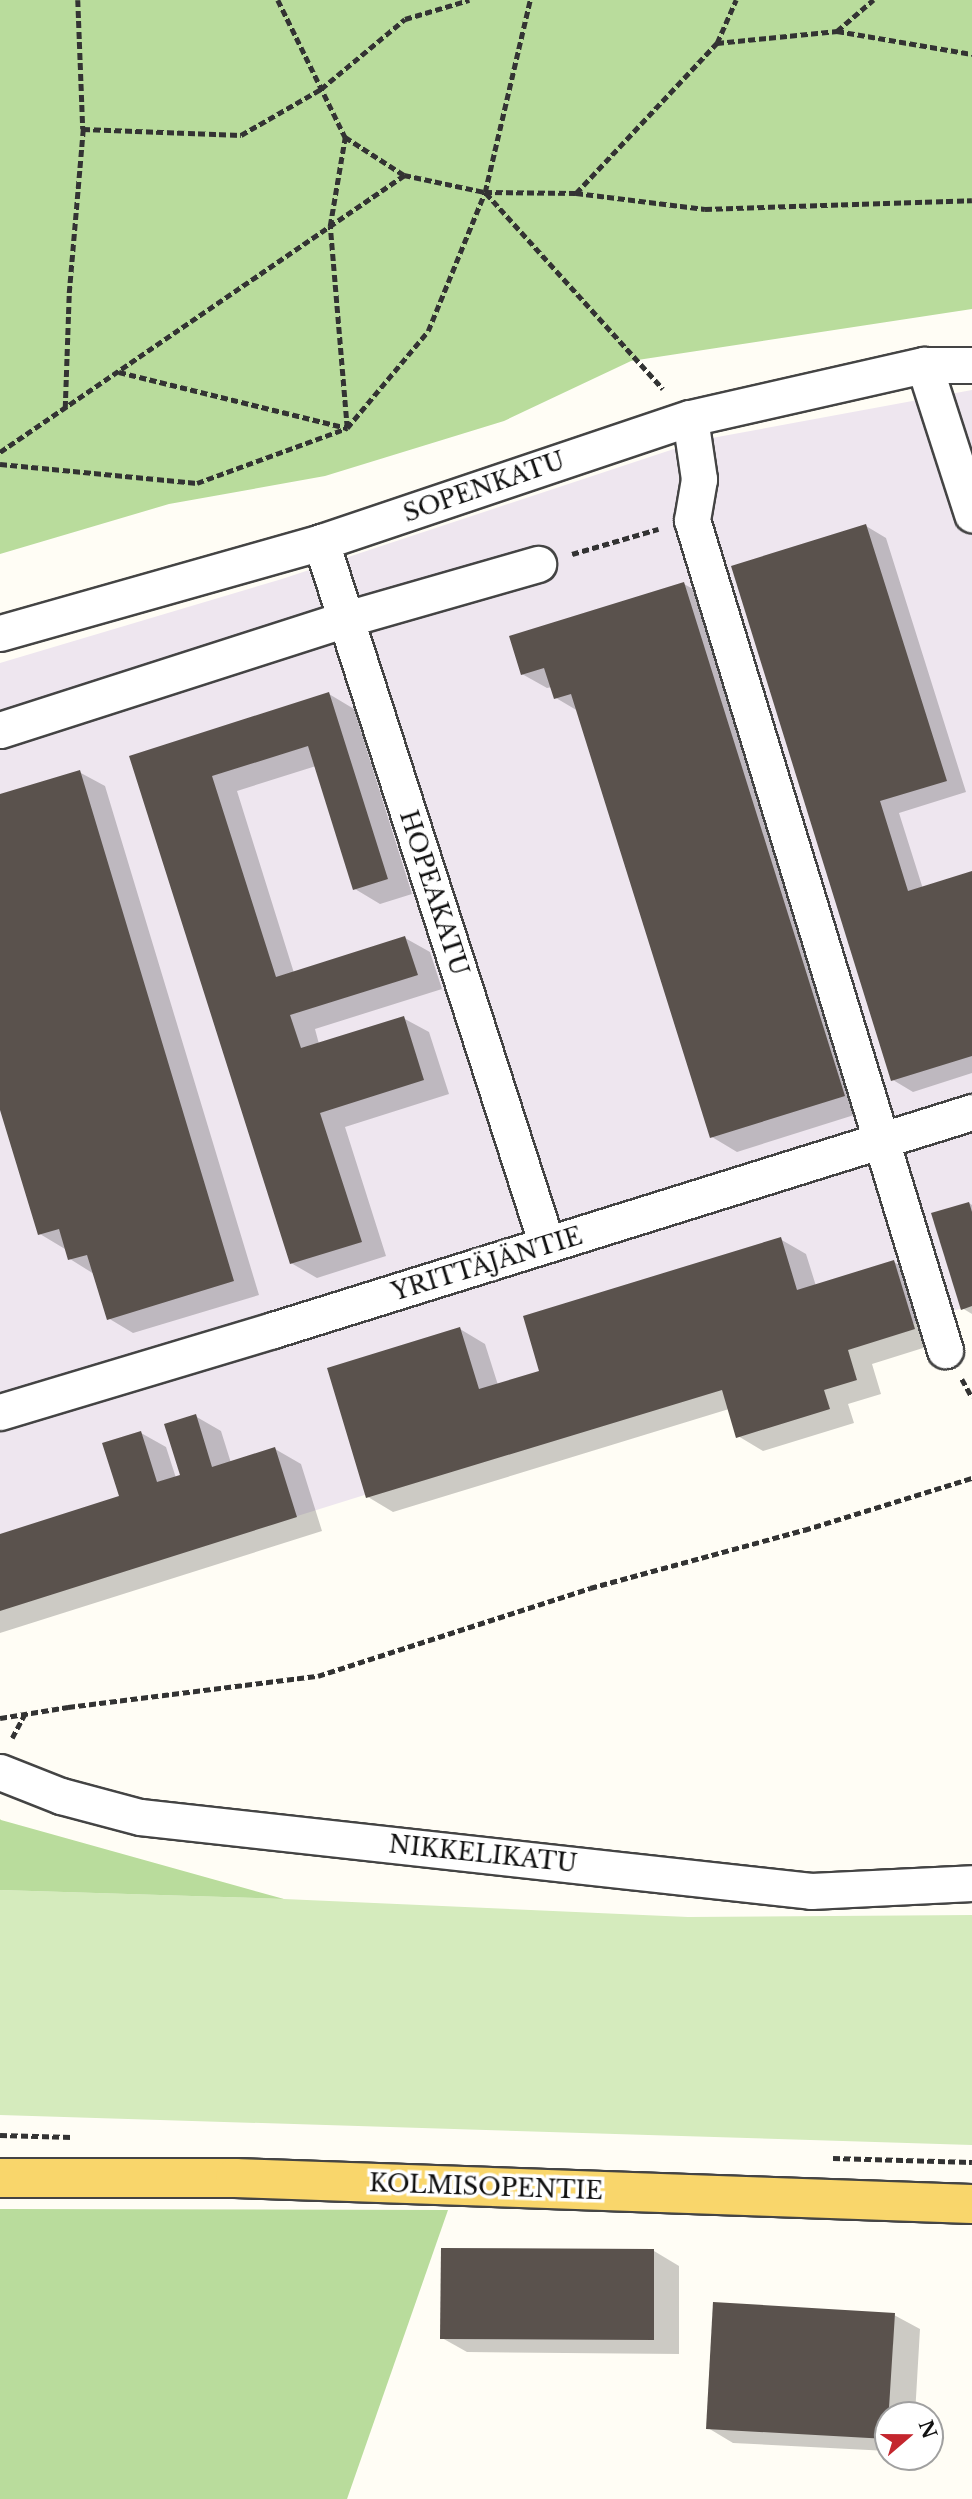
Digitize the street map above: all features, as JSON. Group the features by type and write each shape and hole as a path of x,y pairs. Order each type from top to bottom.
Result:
{"main road":[{"name":"KOLMISOPENTIE","path":"0,2178 235,2178 972,2204"}],"street":[{"name":"SOPENKATU","path":"0,633 321,542 690,418 923,365 972,365"},
{"path":"923,365 972,514"},
{"path":"690,418 699,479 692,520 945,1350"},
{"name":"HOPEAKATU","path":"321,542 547,1245"},
{"path":"0,730 346,619 538,564"},
{"name":"YRITTÄJÄNTIE","path":"0,1412 972,1112"},
{"name":"NIKKELIKATU","path":"0,1772 61,1796 140,1817 811,1891 972,1883"}],"path":[{"path":"65,408 69,293 83,129 78,0"},
{"path":"278,0 345,136 404,175 485,192 576,193 705,209 972,200"},
{"path":"83,129 241,135 321,89 405,19 469,0"},
{"path":"0,464 197,482 347,428 428,331 485,192 530,0"},
{"path":"576,193 717,43 736,0"},
{"path":"837,31 873,0"},
{"path":"717,43 837,31 972,54"},
{"path":"345,136 330,226 347,428"},
{"path":"0,452 404,175"},
{"path":"485,192 690,418"},
{"path":"118,372 347,428"},
{"path":"538,564 692,520"},
{"path":"0,1718 318,1676 590,1588 804,1530 972,1478"},
{"path":"11,1740 24,1714"}],"shaded area":[{"path":"972,390 972,1305 0,1609 0,663 282,579 701,440"}],"green space":[{"path":"0,0 972,0 972,309 631,361 504,421 325,476 169,504 0,554"},
{"path":"1,1820 284,1899 0,1890"},
{"path":"0,1890 284,1899 688,1917 972,1915 972,2145 0,2115"},
{"path":"0,2209 448,2210 347,2499 0,2499"}],"building":[{"path":"866,524 947,781 880,801 908,891 972,871 972,1056 891,1081 731,566"},
{"path":"684,582 845,1096 710,1138 571,694 554,699 544,668 521,675 509,636"},
{"path":"329,692 388,879 353,890 308,746 212,776 276,977 405,936 418,975 290,1015 301,1048 404,1016 424,1080 320,1113 362,1242 290,1264 129,756"},
{"path":"80,770 234,1281 107,1320 87,1255 68,1260 59,1229 38,1235 0,1110 0,794"},
{"path":"969,1202 972,1212 972,1306 961,1310 931,1213"},
{"path":"781,1237 797,1290 894,1260 915,1329 848,1350 857,1380 824,1390 830,1409 736,1438 722,1390 366,1498 327,1368 460,1327 479,1389 539,1371 523,1316"},
{"path":"196,1414 212,1467 275,1447 297,1517 0,1611 0,1534 119,1496 102,1443 141,1431 157,1482 180,1475 164,1424"},
{"path":"441,2248 654,2249 654,2340 440,2339"},
{"path":"713,2302 895,2313 889,2401 874,2401 874,2438 706,2429"}]}
